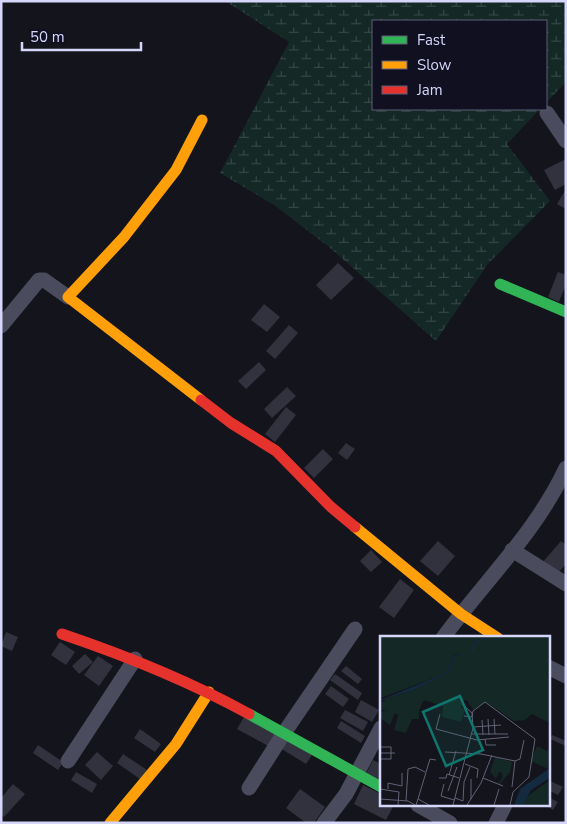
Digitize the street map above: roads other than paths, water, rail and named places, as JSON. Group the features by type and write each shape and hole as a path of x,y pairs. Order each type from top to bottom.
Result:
{"street":[{"path":"547,113 566,141"},
{"path":"68,297 124,238 176,170 202,120"},
{"path":"1,326 39,280 44,280 231,423 276,451 324,501 461,614 495,636"},
{"path":"500,284 566,312"},
{"path":"445,636 545,506 566,468"},
{"path":"512,550 566,584"},
{"path":"249,788 284,733 356,629"},
{"path":"62,634 135,659 210,692 380,786"},
{"path":"68,761 135,659"},
{"path":"550,668 566,676"},
{"path":"110,823 179,739 198,713 210,692"},
{"path":"324,823 346,794 380,730"},
{"path":"420,806 450,823"},
{"path":"496,823 504,806"}]}
